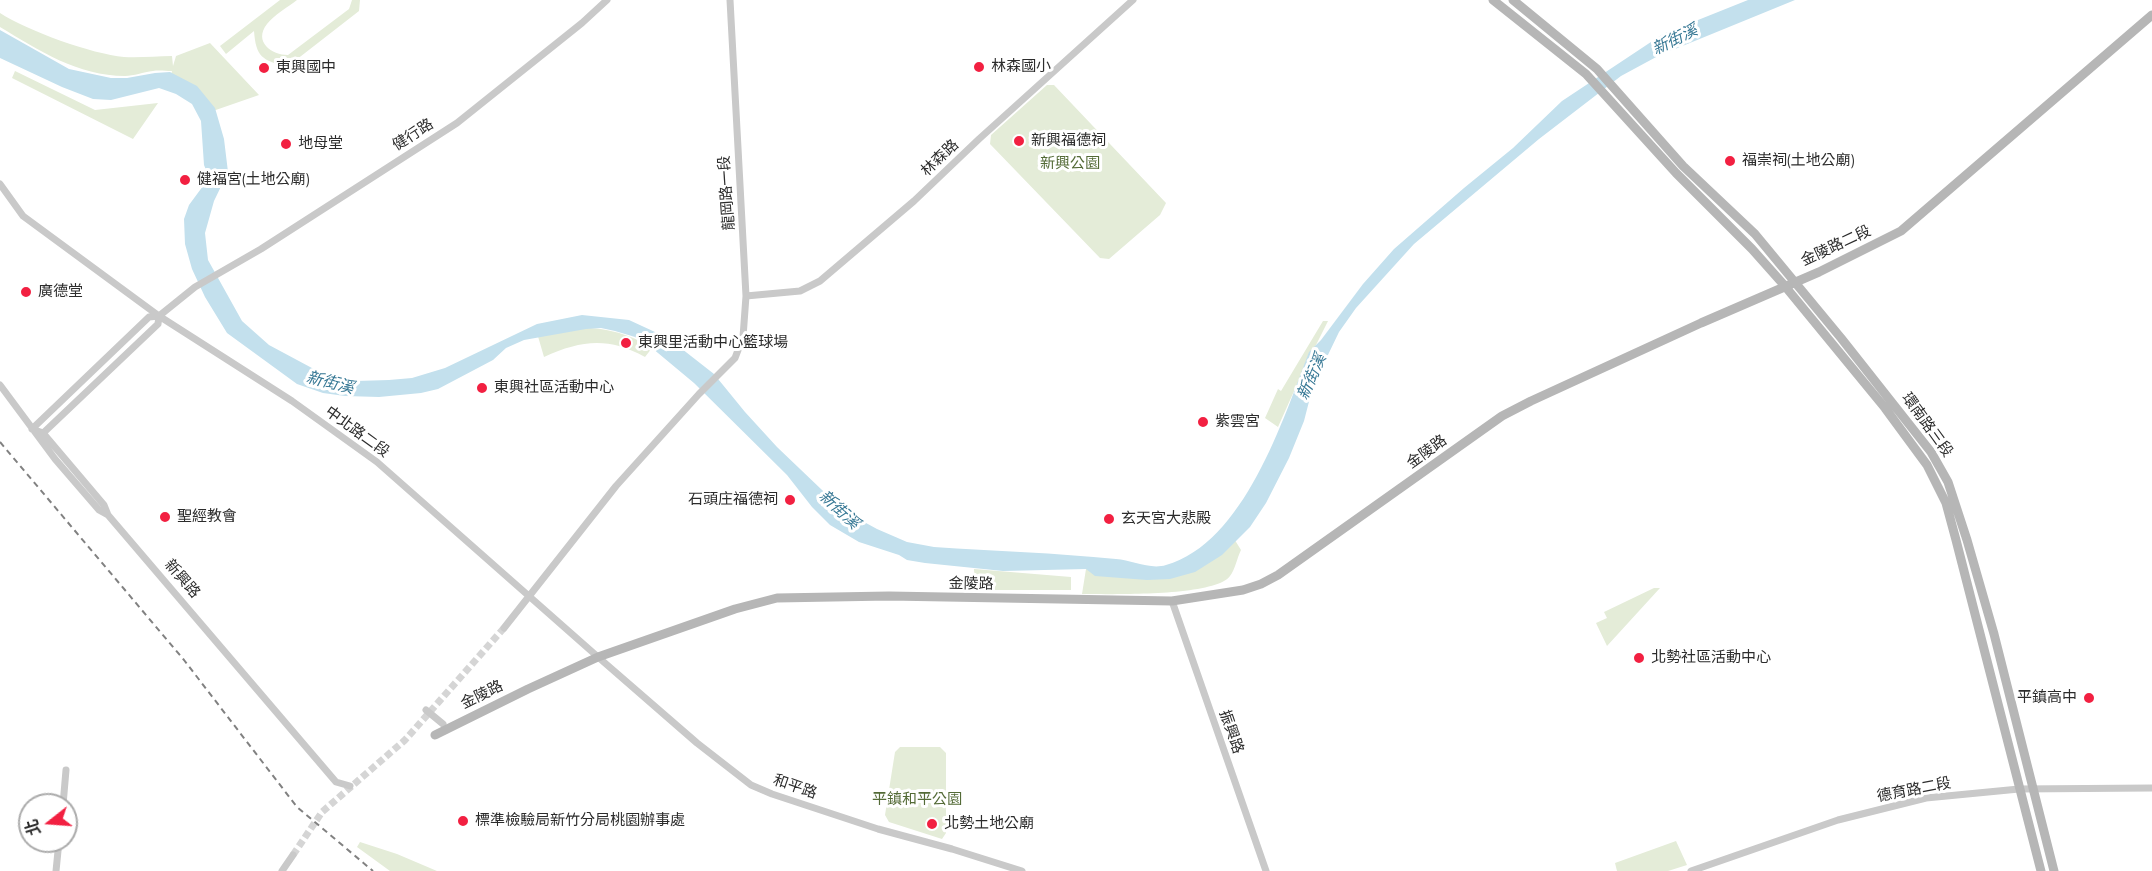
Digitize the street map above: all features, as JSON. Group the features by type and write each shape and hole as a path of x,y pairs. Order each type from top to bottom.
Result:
{"main road":[{"name":"環南路三段","path":"1493,0 1586,74 1676,173 1752,249 1885,408 1928,465 1938,484 1959,551 2041,871"},
{"name":"環南路三段","path":"1513,0 1597,69 1683,166 1755,234 1931,452 1948,482 1994,634 2054,871"},
{"name":"金陵路二段","path":"1483,429 1531,401 1784,285 1828,268 1901,231 2152,15"},
{"name":"金陵路","path":"435,735 598,657 735,609 777,598 889,596 1172,601 1223,594 1261,584 1323,544 1483,429"}],"street":[{"name":"健行路","path":"159,316 198,286 261,249 457,123 582,23 607,0"},
{"name":"龍岡路一段","path":"529,596 616,486 699,394 735,358 740,347 746,297 730,0"},
{"name":"林森路","path":"746,297 800,291 820,281 914,201 1133,0"},
{"name":"中北路二段","path":"0,184 23,216 159,316 292,401 377,462 598,657"},
{"path":"32,429 133,331 149,317 159,316 158,324 41,435"},
{"path":"0,385 32,429 41,435 99,510 108,515"},
{"name":"新興路","path":"41,435 104,506 108,515 336,782 350,786"},
{"path":"504,628 529,596"},
{"name":"振興路","path":"1172,601 1266,871"},
{"name":"和平路","path":"598,657 697,743 751,785 878,829 1022,871"},
{"path":"426,710 443,724"},
{"path":"64,793 66,770"},
{"name":"德育路二段","path":"1691,871 1838,820 1926,798 2032,788 2152,788"},
{"path":"56,871 58,853"},
{"path":"282,871 293,855"}],"green space":[{"path":"280,0 297,0 267,24 262,36 263,42 271,50 288,55 349,9 352,0 360,0 359,11 287,67 262,56 256,47 254,31 226,54 220,46"},
{"path":"0,13 43,34 78,47 124,57 172,56 173,66 176,56 210,43 259,95 210,112 170,79 172,71 125,76 91,72 75,67 44,53 0,27"},
{"path":"15,71 95,110 158,103 133,139 12,78"},
{"name":"新興公園","path":"1047,85 1054,85 1166,203 1160,215 1109,259 1100,258 990,144 991,135"},
{"path":"1323,321 1328,321 1278,427 1265,418 1278,389 1281,391"},
{"path":"560,326 618,333 641,341 652,348 645,357 619,346 583,344 544,357 537,333"},
{"path":"1233,537 1241,550 1232,573 1220,583 1204,588 1160,593 1082,594 1086,569 1149,576"},
{"path":"974,569 1071,577 1071,590 975,590"},
{"path":"1654,588 1660,588 1607,646 1596,623 1607,618 1604,612"},
{"name":"平鎮和平公園","path":"900,747 940,747 946,753 946,833 942,839 889,822 885,815 895,752"},
{"path":"1676,841 1687,865 1668,871 1617,871 1615,863"},
{"path":"360,842 397,854 437,871 390,871 357,847"}],"water":[{"name":"新街溪","path":"1748,0 1795,0 1658,56 1621,76 1539,139 1414,244 1356,308 1339,332 1313,386 1304,421 1289,458 1266,503 1250,527 1222,555 1195,572 1170,579 1147,580 1095,576 1086,569 1003,571 925,563 907,560 899,555 859,542 830,525 812,507 787,475 694,383 652,348 635,337 615,331 601,328 586,329 524,340 506,348 493,360 438,389 421,393 379,397 345,396 323,393 297,384 227,333 205,297 192,269 185,244 184,219 189,205 208,175 204,165 201,121 192,104 176,94 159,88 111,100 93,99 0,58 0,30 69,69 111,78 170,72 197,86 215,108 224,139 228,172 214,201 205,233 208,260 242,321 269,345 325,375 356,381 412,378 445,368 537,324 582,315 629,320 668,338 714,374 777,447 844,511 877,529 907,542 934,547 1093,557 1160,566 1193,552 1218,532 1239,506 1273,443 1309,352 1394,249 1513,148 1562,101 1663,34"}],"tunnel":[{"path":"293,855 322,812 405,740 504,628"}],"railway":[{"path":"0,442 184,660 297,807 373,871"}],"place":[{"name":"林森國小","path":"979,67"},
{"name":"東興國中","path":"264,68"},
{"name":"新興福德祠","path":"1019,141"},
{"name":"地母堂","path":"286,144"},
{"name":"福崇祠(土地公廟)","path":"1730,161"},
{"name":"健福宮(土地公廟)","path":"185,180"},
{"name":"廣德堂","path":"26,292"},
{"name":"東興里活動中心籃球場","path":"626,343"},
{"name":"東興社區活動中心","path":"482,388"},
{"name":"紫雲宮","path":"1203,422"},
{"name":"石頭庄福德祠","path":"790,500"},
{"name":"聖經教會","path":"165,517"},
{"name":"玄天宮大悲殿","path":"1109,519"},
{"name":"北勢社區活動中心","path":"1639,658"},
{"name":"平鎮高中","path":"2089,698"},
{"name":"標準檢驗局新竹分局桃園辦事處","path":"463,821"},
{"name":"北勢土地公廟","path":"932,824"}]}
